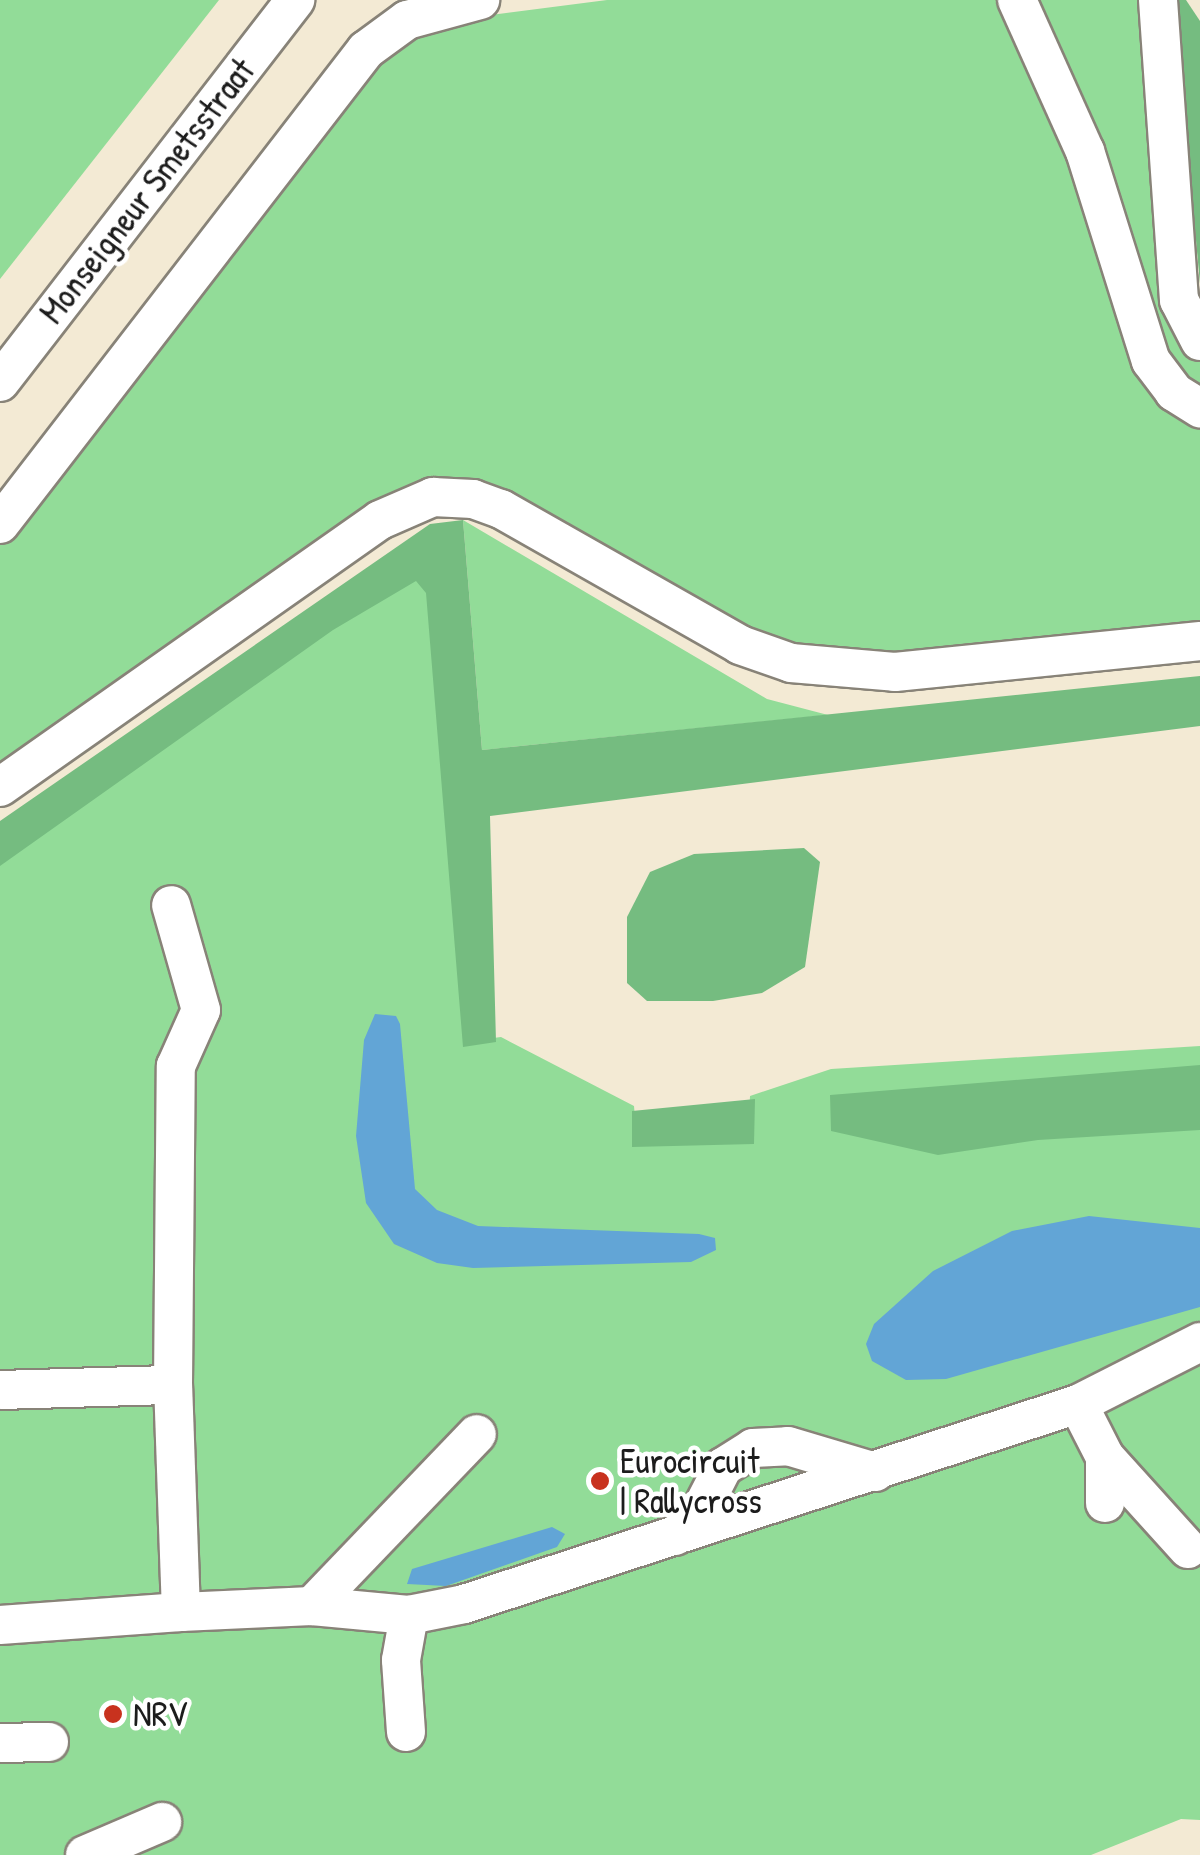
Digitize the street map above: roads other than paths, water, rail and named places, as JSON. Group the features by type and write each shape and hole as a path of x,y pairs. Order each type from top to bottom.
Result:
{"street":[{"name":"Monseigneur Smetsstraat","path":"0,382 294,0"},
{"path":"0,524 366,50 407,20 480,0"},
{"path":"1017,0 1085,151 1139,333 1200,422"},
{"path":"1158,0 1179,300 1200,341"},
{"path":"0,786 380,520 433,497 501,508 740,645 790,663 895,672 1200,641"},
{"path":"170,905 201,1010 176,1066 172,1385 181,1612"},
{"path":"0,1625 312,1606 408,1616 486,1598 1078,1404 1200,1342"},
{"path":"0,1390 172,1385"},
{"path":"1078,1404 1105,1457 1188,1549"},
{"path":"312,1606 477,1434"},
{"path":"676,1536 699,1514 724,1467 753,1448 788,1446 848,1468 877,1472"},
{"path":"1105,1457 1105,1503"},
{"path":"406,1732 401,1660 408,1616"},
{"path":"0,1743 49,1742"},
{"path":"86,1855 162,1822"}],"water":[{"path":"375,1014 396,1016 400,1024 415,1189 437,1210 478,1226 699,1234 715,1238 716,1250 691,1262 473,1268 437,1263 394,1244 366,1203 356,1136 364,1040"},
{"path":"1089,1216 1200,1228 1200,1307 946,1379 906,1380 872,1361 866,1344 874,1324 933,1271 1012,1231"},
{"path":"552,1527 565,1534 557,1547 446,1586 407,1584 412,1569"}],"place":[{"name":"Eurocircuit | Rallycross","path":"600,1481"},
{"name":"NRV","path":"113,1714"}]}
